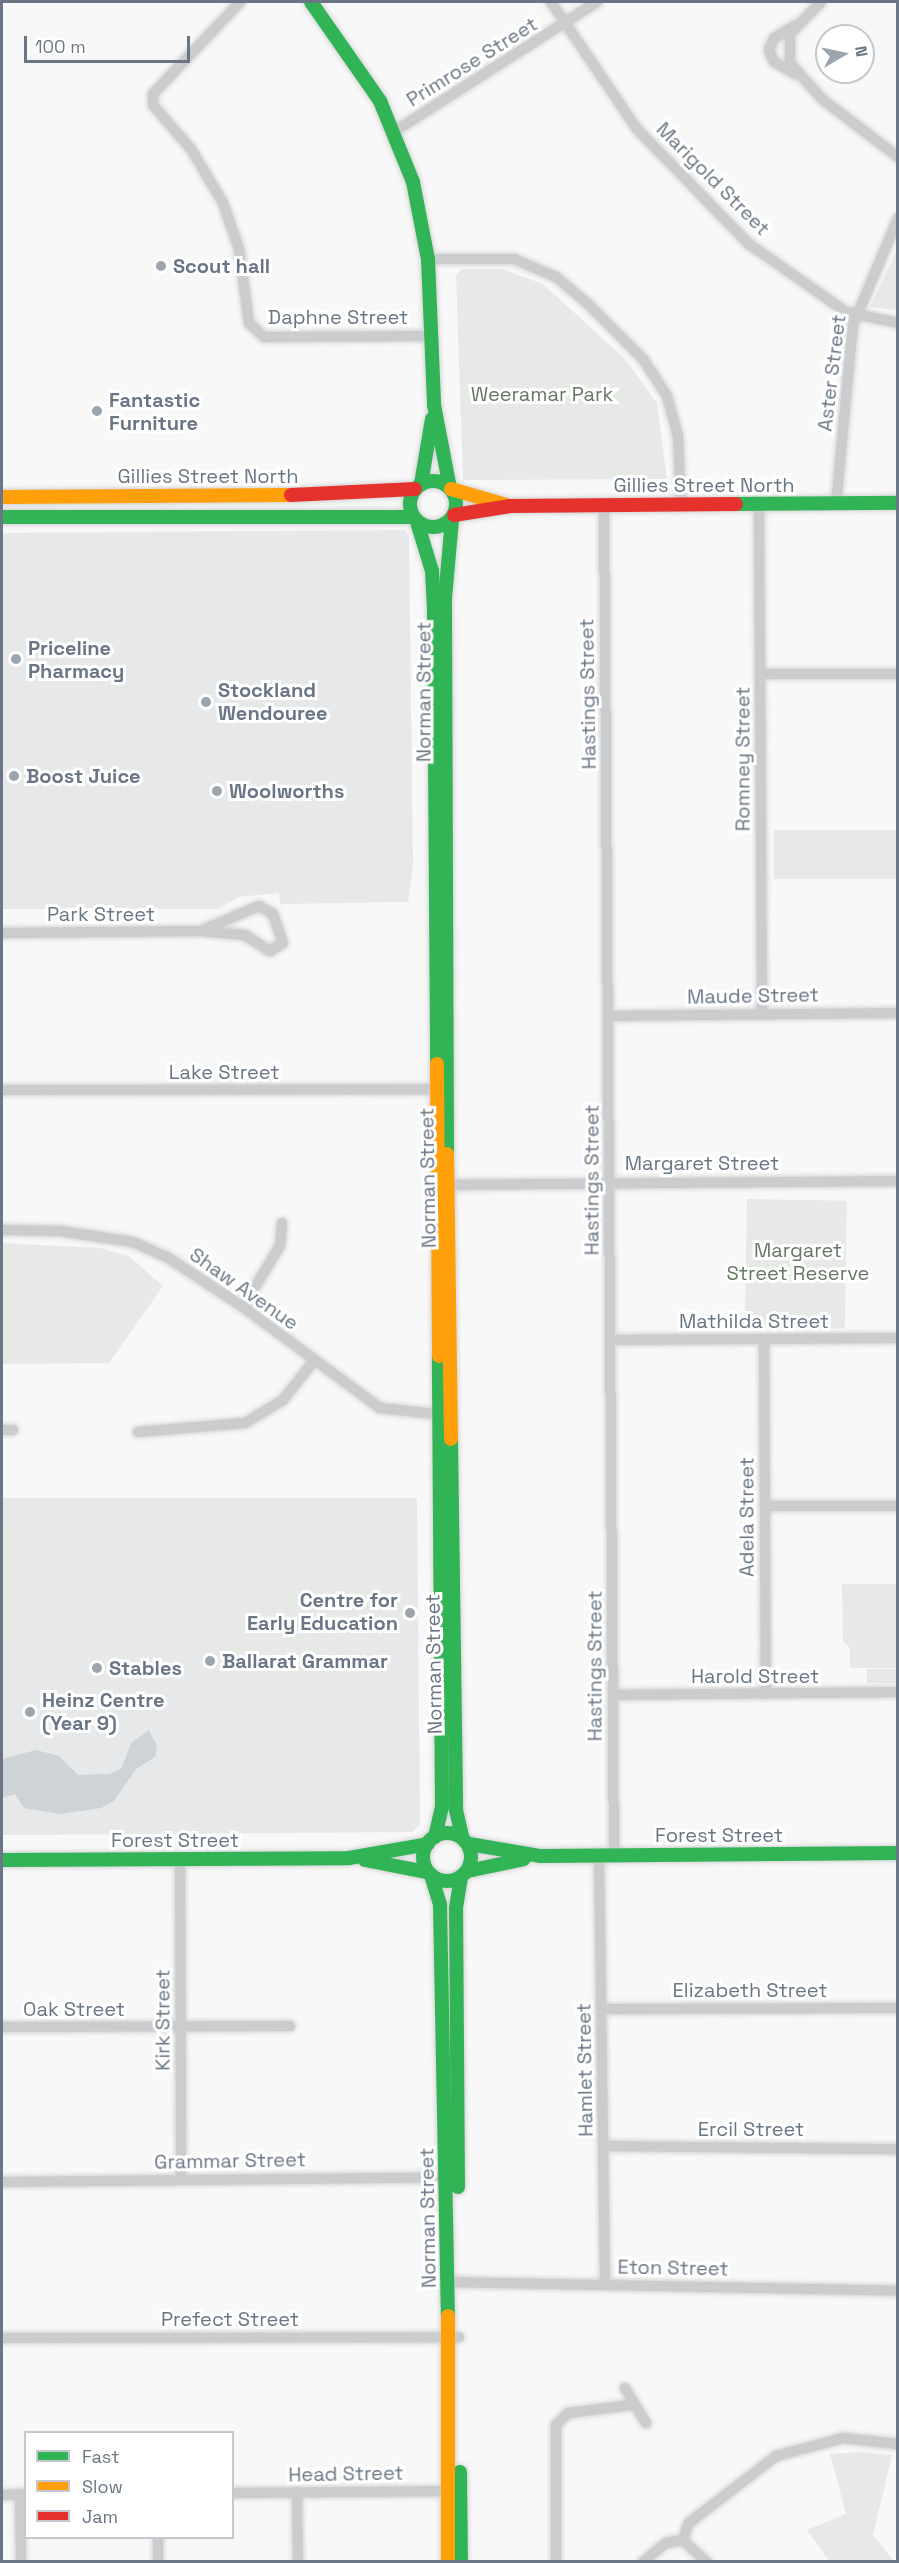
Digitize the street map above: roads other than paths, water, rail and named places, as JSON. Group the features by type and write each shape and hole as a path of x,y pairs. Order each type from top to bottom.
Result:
{"main road":[{"path":"311,2 363,72 395,131 413,182 428,259 433,336 434,405 450,488 453,517 431,528 415,519 410,502 418,486 434,405"},
{"path":"418,486 435,480 450,488"},
{"name":"Gillies Street North","path":"2,497 365,495 418,486"},
{"name":"Gillies Street North","path":"450,488 510,506"},
{"path":"181,496 181,516"},
{"name":"Gillies Street North","path":"453,517 510,506 897,503"},
{"name":"Gillies Street North","path":"2,517 181,516 415,519"},
{"name":"Norman Street","path":"432,1840 442,1807 443,1415 440,1089 444,598 453,517"},
{"name":"Norman Street","path":"415,519 432,571 434,610 432,892 440,1089"},
{"path":"432,892 443,878"},
{"name":"Norman Street","path":"443,1415 456,1810 465,1840"},
{"path":"432,1840 465,1840 465,1874 446,1881 429,1873 422,1855 432,1840"},
{"name":"Forest Street","path":"350,1858 432,1840"},
{"name":"Forest Street","path":"465,1840 541,1856 897,1853"},
{"name":"Forest Street","path":"465,1874 541,1856"},
{"name":"Forest Street","path":"2,1860 350,1858 429,1873"},
{"name":"Norman Street","path":"429,1873 440,1905 453,2177"},
{"name":"Norman Street","path":"461,2562 455,2491 453,2177 456,1908 465,1874"},
{"name":"Norman Street","path":"448,2562 455,2491"}],"street":[{"name":"Daphne Street","path":"240,2 161,87 153,105 210,175 233,226 249,323 264,337 433,336"},
{"name":"Marigold Street","path":"551,2 637,129 676,172 749,244 856,316 897,323"},
{"name":"Primrose Street","path":"395,131 567,25 597,2"},
{"path":"821,2 798,23 772,39 769,50 774,62 799,76 847,120 897,157"},
{"path":"798,23 788,48 799,76"},
{"name":"Aster Street","path":"836,504 856,316 897,218"},
{"path":"428,259 514,259 556,277 587,303 643,359 667,396 678,436 681,505"},
{"name":"Hastings Street","path":"604,504 614,1855"},
{"name":"Romney Street","path":"759,504 762,1013"},
{"path":"760,674 897,674"},
{"name":"Park Street","path":"2,933 200,931 248,935 270,951 283,943 271,912 259,906 200,931"},
{"name":"Maude Street","path":"609,1016 897,1013"},
{"name":"Lake Street","path":"2,1090 440,1089"},
{"name":"Margaret Street","path":"441,1185 610,1181 897,1181"},
{"path":"243,1307 280,1246 282,1222"},
{"name":"Shaw Avenue","path":"2,1230 60,1231 132,1242 167,1257 243,1307 313,1362 382,1410 443,1415"},
{"name":"Mathilda Street","path":"610,1340 897,1338"},
{"name":"Adela Street","path":"764,1339 766,1694"},
{"path":"138,1432 245,1423 283,1400 313,1362"},
{"path":"765,1506 897,1506"},
{"name":"Harold Street","path":"613,1695 897,1692"},
{"name":"Hamlet Street","path":"599,1856 605,2284"},
{"name":"Kirk Street","path":"180,1860 181,2180"},
{"name":"Elizabeth Street","path":"602,2008 897,2008"},
{"name":"Oak Street","path":"2,2027 290,2026"},
{"name":"Ercil Street","path":"604,2146 897,2149"},
{"name":"Grammar Street","path":"2,2182 453,2177"},
{"name":"Eton Street","path":"454,2282 897,2291"},
{"name":"Prefect Street","path":"2,2338 454,2337"},
{"path":"626,2388 631,2404 646,2423"},
{"path":"556,2562 556,2425 568,2413 631,2404"},
{"path":"683,2540 689,2523 776,2456 843,2438 897,2444"},
{"name":"Head Street","path":"234,2493 455,2491"},
{"path":"297,2492 298,2562"},
{"path":"2,2494 23,2494 21,2562"},
{"path":"158,2539 158,2562"},
{"path":"643,2562 666,2543 683,2540"},
{"path":"683,2540 707,2562"}],"place":[{"name":"Scout hall","path":"161,266"},
{"name":"Fantastic Furniture","path":"97,411"},
{"name":"Priceline Pharmacy","path":"16,659"},
{"name":"Stockland Wendouree","path":"206,702"},
{"name":"Boost Juice","path":"14,776"},
{"name":"Woolworths","path":"217,791"},
{"name":"Centre for Early Education","path":"410,1613"},
{"name":"Ballarat Grammar","path":"210,1661"},
{"name":"Stables","path":"97,1668"},
{"name":"Heinz Centre (Year 9)","path":"30,1712"}],"park label":[{"name":"Weeramar Park","path":"542,394"},
{"name":"Margaret Street Reserve","path":"798,1262"}]}
